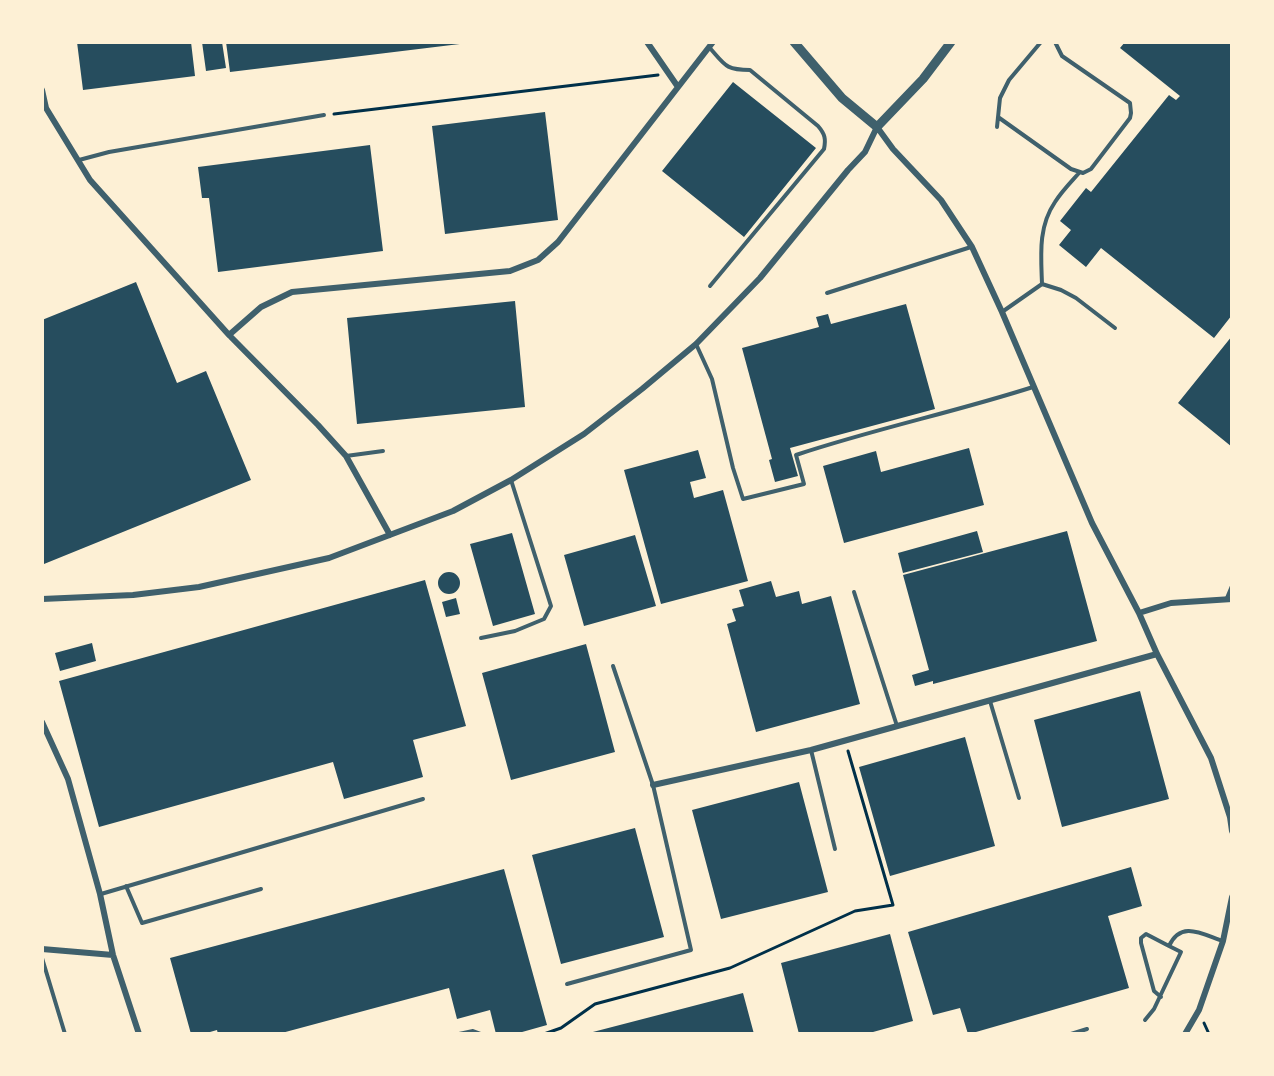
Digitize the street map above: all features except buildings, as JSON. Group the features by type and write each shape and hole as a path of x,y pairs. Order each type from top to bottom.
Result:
{"street":[{"path":"647,42 678,87"},
{"path":"794,42 842,98 877,127 893,149 941,200 972,247 1092,523 1211,758 1230,817 1232,831"},
{"path":"42,599 133,595 199,587 329,558 453,510 511,480 584,434 696,344 760,278 865,152 877,127 923,79 951,42"},
{"path":"229,335 261,307 292,292 510,271 538,260 558,242 711,45"},
{"path":"42,90 46,108 90,180 229,335 346,456 390,535"},
{"path":"1139,613 1172,603 1229,599"},
{"path":"653,785 811,750 1157,654"},
{"path":"42,722 68,779 100,894 113,955 139,1034"},
{"path":"1185,1034 1199,1010 1223,941 1232,897"},
{"path":"42,949 113,955"}],"lane":[{"path":"997,127 1000,98 1009,80 1041,42"},
{"path":"998,117 1079,173 1090,170 1130,118 1130,103 1062,56 1055,42"},
{"path":"710,286 824,149 826,140 818,126 750,70 736,70 727,67 711,45"},
{"path":"78,160 140,146 324,115"},
{"path":"1042,284 1040,250 1044,225 1056,200 1079,173"},
{"path":"828,293 972,247"},
{"path":"1002,312 1042,284"},
{"path":"1042,284 1076,298 1115,328"},
{"path":"696,344 712,379 733,468 743,499 804,484 796,455 1033,387"},
{"path":"346,456 383,451"},
{"path":"481,638 515,631 544,619 550,606 511,480"},
{"path":"1229,599 1232,586"},
{"path":"854,592 897,727"},
{"path":"567,984 691,950 653,785 613,666"},
{"path":"990,700 1019,798"},
{"path":"811,750 835,849"},
{"path":"100,894 423,799"},
{"path":"126,886 141,923 261,889"},
{"path":"1169,946 1180,931 1193,931 1223,941"},
{"path":"1145,1020 1161,997 1181,952 1146,934 1141,938 1141,944 1154,991 1161,997"},
{"path":"42,958 65,1034"},
{"path":"1071,1034 1087,1029"},
{"path":"459,1034 473,1031 481,1034"}],"path":[{"path":"324,115 669,74"},
{"path":"544,1034 561,1028 595,1004 730,968 855,911 893,904 845,741"}]}
